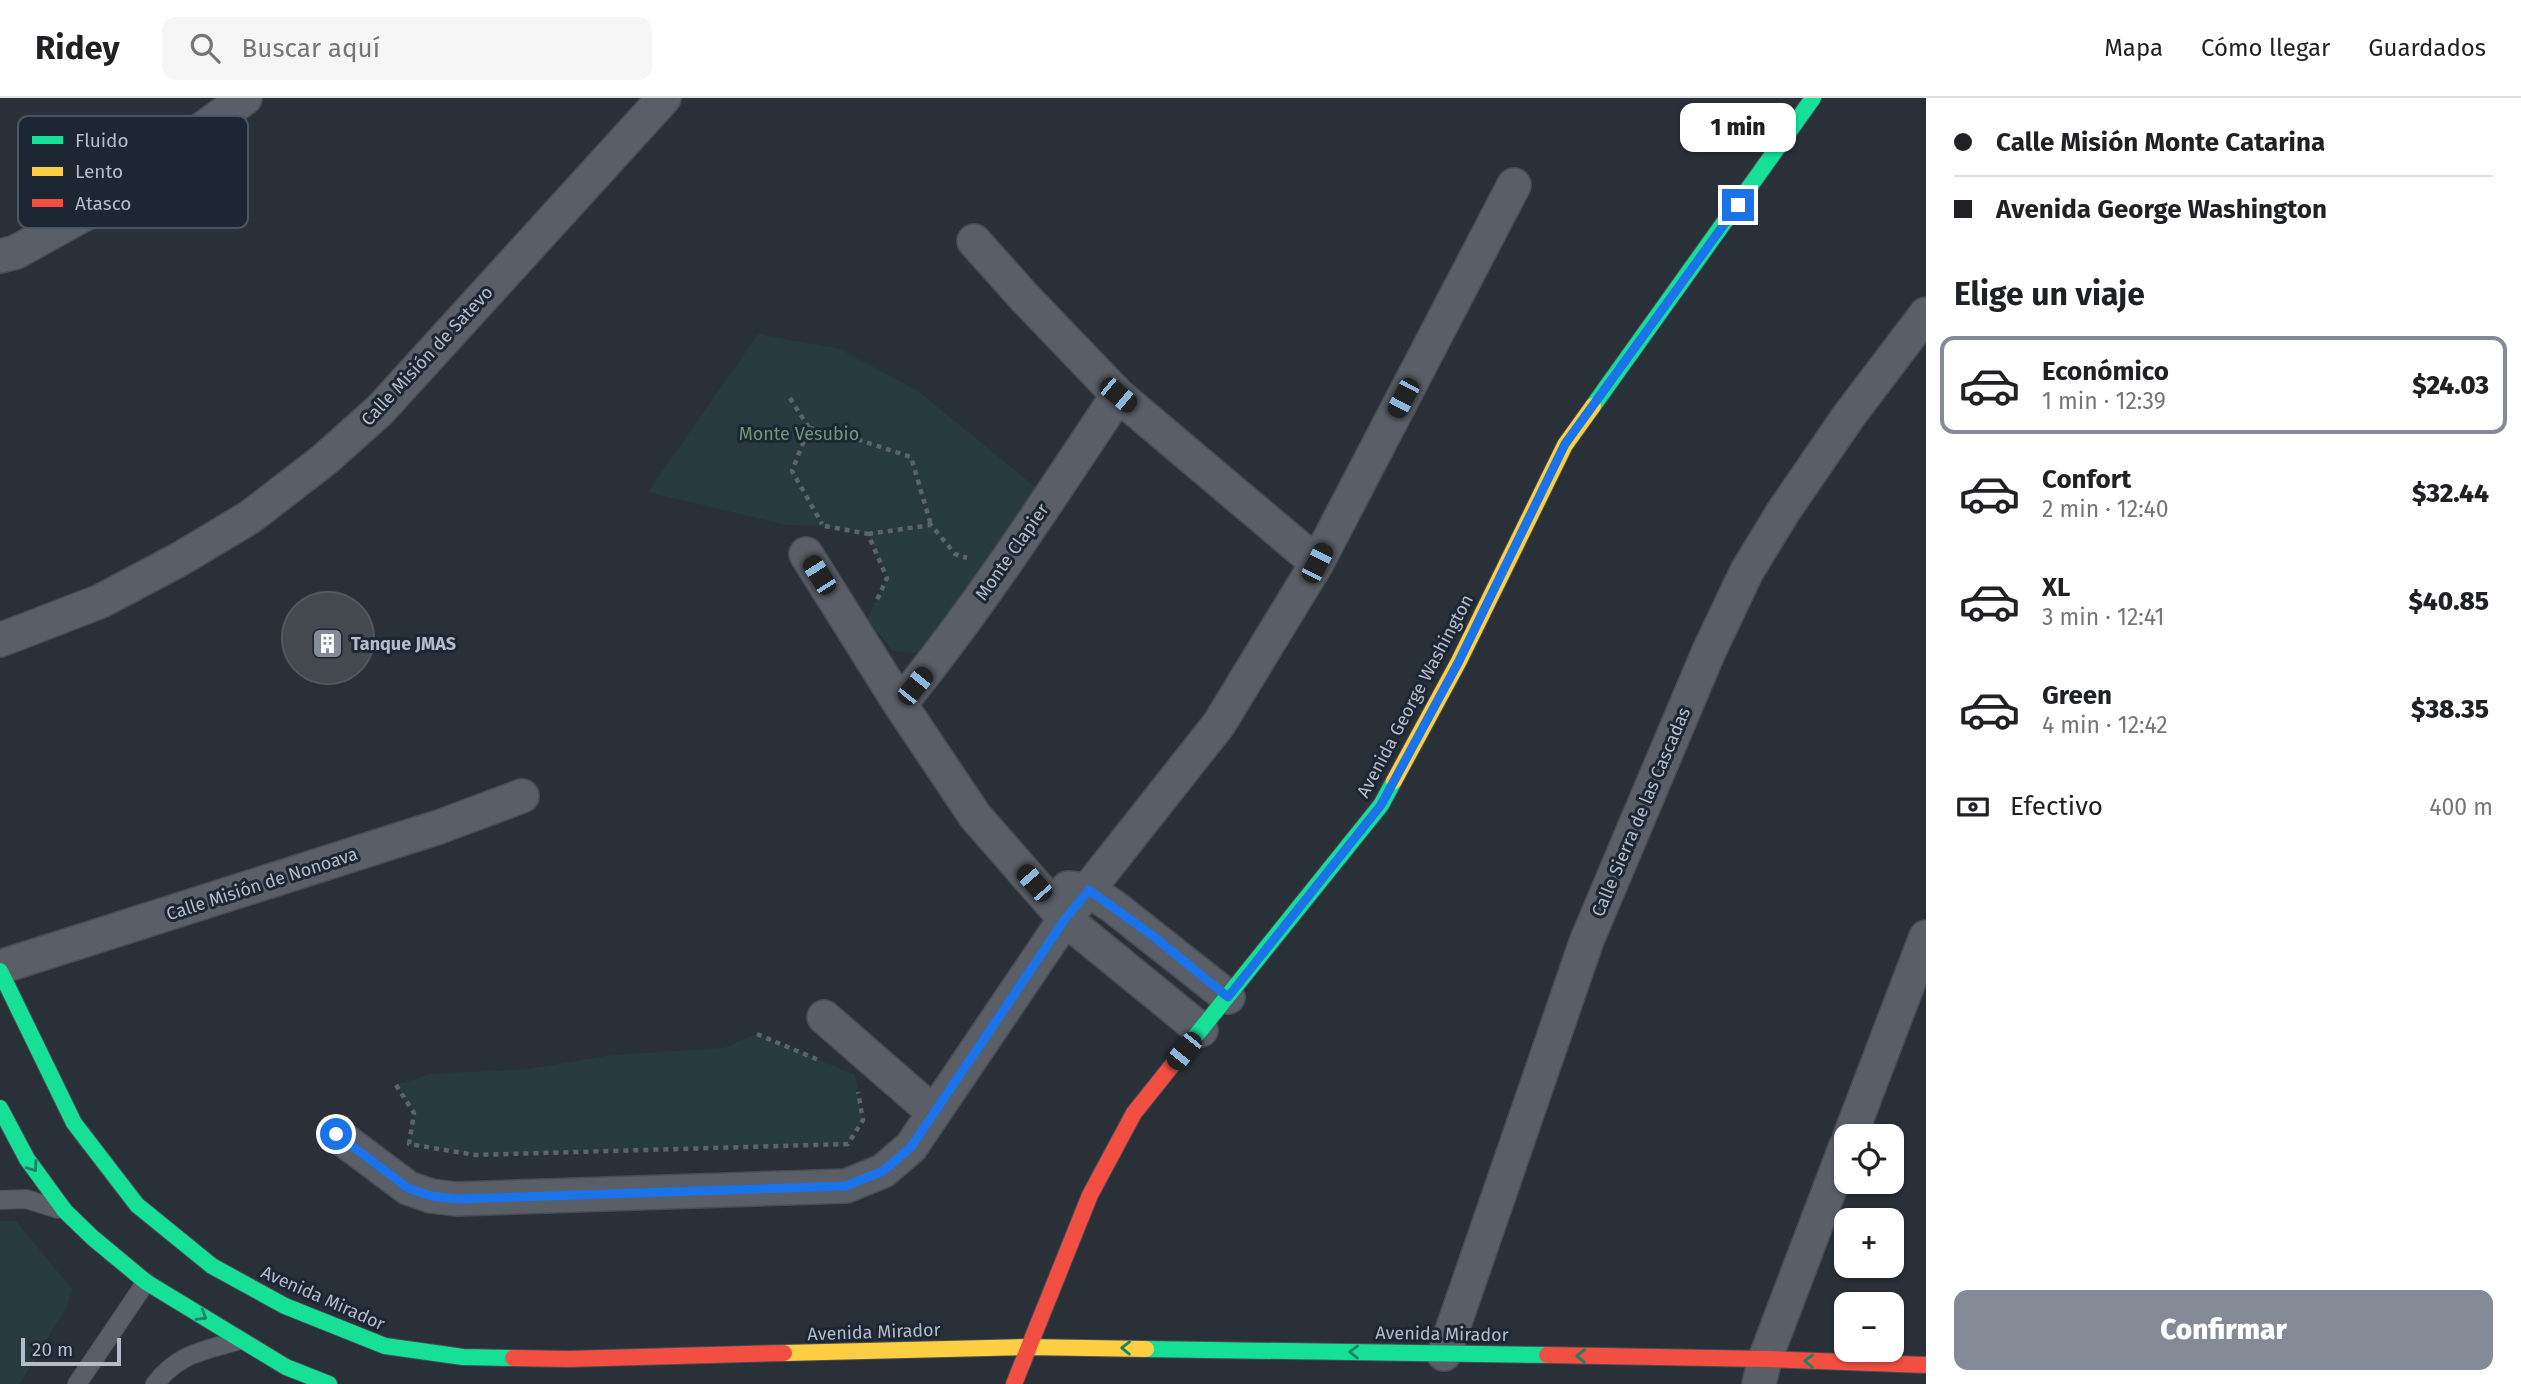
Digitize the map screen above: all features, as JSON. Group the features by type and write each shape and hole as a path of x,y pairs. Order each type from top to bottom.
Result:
{"main road":[{"name":"Avenida George Washington","path":"1014,1384 1090,1195 1134,1114 1381,805 1459,661 1565,444 1813,98"},
{"name":"Avenida Mirador","path":"0,969 74,1124 137,1205 212,1266 285,1306 385,1346 463,1357 568,1359 1028,1347 1444,1354 1762,1372 1926,1365"},
{"path":"0,1108 27,1159 65,1211 93,1238 146,1282 286,1367 329,1384"}],"street":[{"path":"220,116 245,98"},
{"name":"Calle Misión de Satevo","path":"0,640 101,601 180,559 250,517 324,460 380,410 664,98"},
{"path":"336,1134 408,1188 431,1196 456,1199 832,1187 846,1186 883,1171 911,1147 1065,919 1219,724 1317,563 1514,185"},
{"path":"0,256 16,252 59,228"},
{"path":"974,241 1118,395 1317,563"},
{"name":"Calle Sierra de las Cascadas","path":"1444,1354 1587,940 1715,639 1747,571 1783,512 1848,417 1926,314"},
{"name":"Monte Clapier","path":"900,704 1000,572 1118,395"},
{"path":"808,540 900,704 975,816 1065,919 1201,1030"},
{"name":"Calle Misión de Nonoava","path":"0,969 439,827 522,796"},
{"path":"1034,883 1089,890 1153,936 1228,997"},
{"path":"1855,1124 1926,937"},
{"path":"824,1017 933,1112"},
{"path":"1762,1372 1834,1178"}],"lane":[{"path":"0,1200 26,1199 65,1211"},
{"path":"77,1384 146,1282"},
{"path":"155,1384 164,1372 183,1358 240,1339"}],"path":[{"path":"790,398 808,428"},
{"path":"808,428 835,432 911,457 931,525 955,554 986,564 1000,572"},
{"path":"808,428 792,471 823,526"},
{"path":"823,526 868,534 931,525"},
{"path":"808,540 823,526"},
{"path":"868,534 887,578 872,609"},
{"path":"757,1034 831,1065"},
{"path":"397,1085 414,1113 409,1144 475,1155 848,1143 863,1120 857,1087"}],"green space":[{"name":"Monte Vesubio","path":"758,334 840,349 918,391 1039,490 934,642 914,653 893,651 867,620 887,578 868,534 823,526 786,525 648,492"},
{"path":"757,1034 855,1075 863,1120 848,1144 475,1155 409,1144 414,1113 396,1085 431,1074 529,1069 611,1055 724,1048"},
{"path":"0,1221 16,1221 72,1289 67,1306 20,1384 0,1384"}],"building":[{"name":"Tanque JMAS","path":"328,592 345,596 360,606 370,621 374,638 370,655 360,670 345,680 328,684 311,680 296,670 286,655 282,638 286,621 296,606 311,596"}],"traffic: fast":[{"path":"1593,406 1813,98"},
{"path":"1190,1043 1381,805 1394,781"},
{"path":"0,971 74,1123 137,1205 212,1266 285,1306 385,1346 463,1357 513,1358"},
{"path":"0,1108 27,1159 65,1211 93,1238 146,1282 286,1367 329,1384"},
{"path":"1146,1349 1547,1355"}],"traffic: slow":[{"path":"1394,781 1459,661 1565,445 1593,406"},
{"path":"784,1353 1028,1347 1146,1349"}],"traffic: jam":[{"path":"1014,1384 1090,1195 1134,1113 1190,1043"},
{"path":"513,1358 784,1353"},
{"path":"1547,1355 1926,1365"}],"place":[{"name":"Tanque JMAS","path":"328,644"}],"route":[{"path":"336,1134 408,1188 431,1196 456,1199 846,1186 883,1171 911,1147 1065,919 1089,890 1153,936 1228,997 1381,805 1459,661 1565,444 1738,205"}]}
